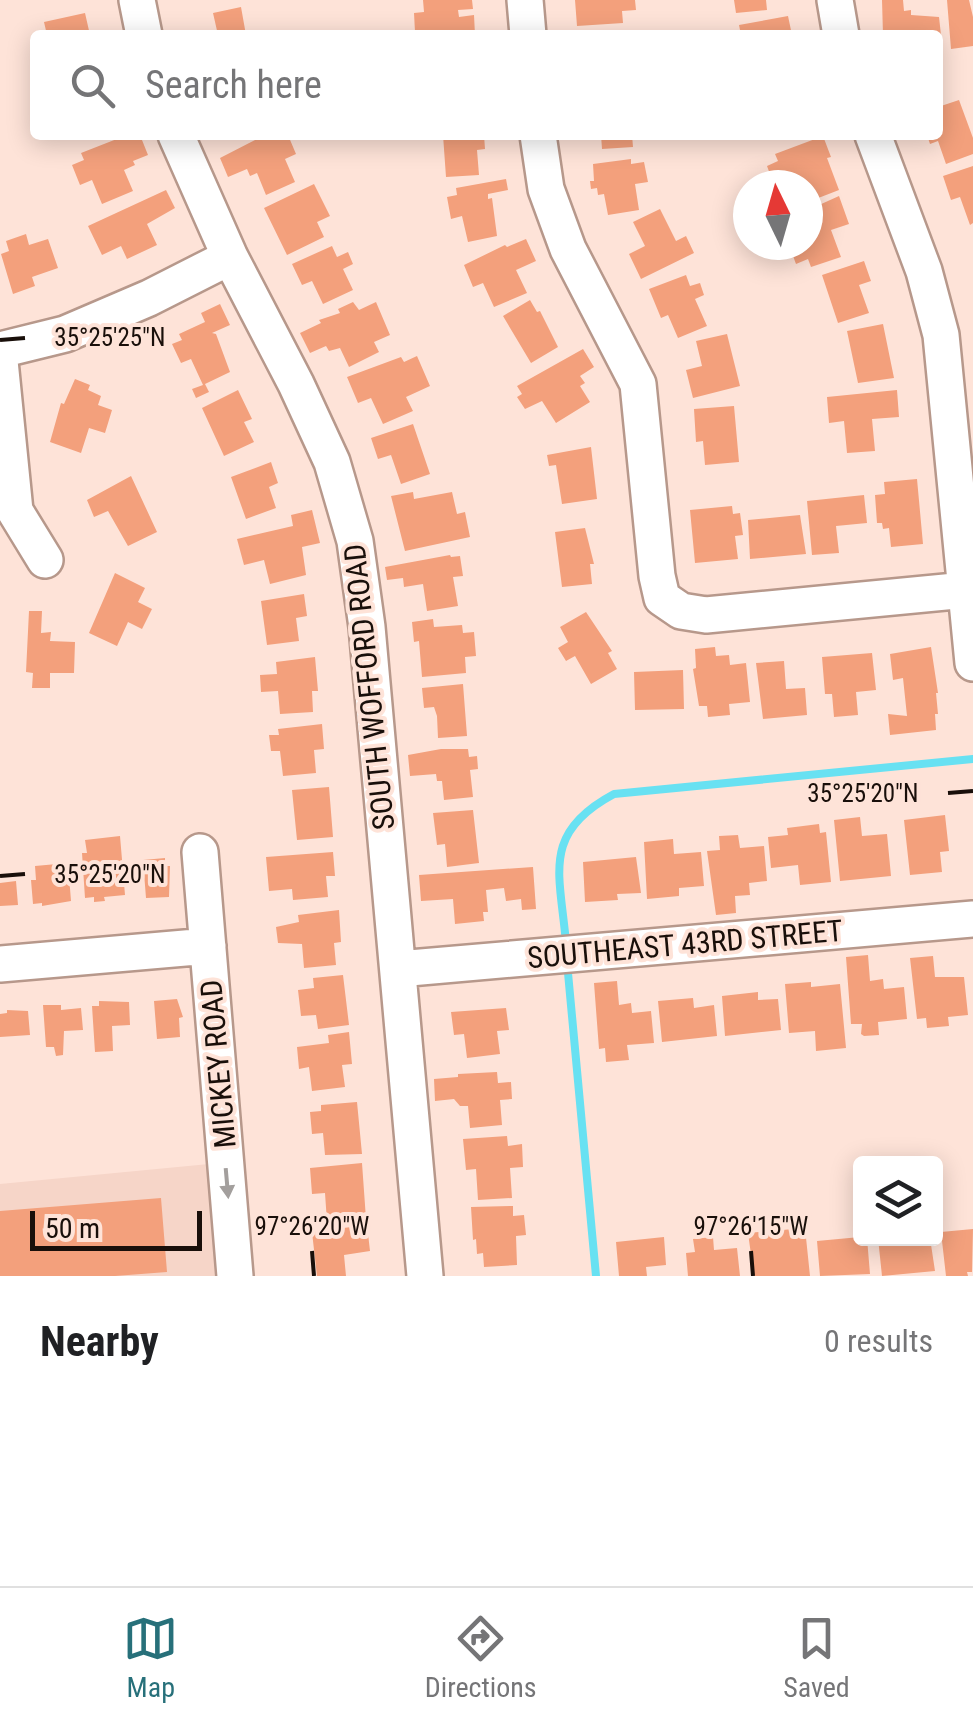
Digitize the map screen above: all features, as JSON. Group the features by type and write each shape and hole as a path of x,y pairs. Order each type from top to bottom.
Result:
{"street":[{"path":"137,0 143,30"},
{"path":"526,0 528,30"},
{"path":"834,0 840,30"},
{"name":"SOUTH WOFFORD ROAD","path":"178,140 230,257 332,462 355,540 368,627 424,1276"},
{"path":"539,140 546,189 568,249 638,384 662,598 681,611 706,614 966,590"},
{"path":"875,140 924,272 941,335 973,663"},
{"path":"0,350 65,334 230,257"},
{"path":"0,361 14,511 46,560"},
{"name":"MICKEY ROAD","path":"200,852 235,1276"},
{"name":"SOUTHEAST 43RD STREET","path":"398,970 973,920"},
{"path":"0,964 208,946"}],"shaded area":[{"path":"209,1164 221,1276 0,1276 0,1184"}],"building":[{"path":"423,0 472,0 473,9 458,10 459,17 474,15 475,30 415,30 414,13 424,12"},
{"path":"575,0 635,0 636,10 622,11 623,23 577,26"},
{"path":"734,0 766,0 767,10 736,13"},
{"path":"882,0 903,0 904,11 911,10 911,15 939,17 940,30 883,30"},
{"path":"947,0 969,0 973,46 951,49"},
{"path":"241,7 245,30 217,30 213,13"},
{"path":"85,13 89,30 46,30 44,22"},
{"path":"788,16 791,30 740,30 739,25"},
{"path":"959,100 973,138 973,154 946,164 938,141 930,144 929,140 943,140 943,105"},
{"path":"114,140 142,140 148,155 124,170 133,191 102,204 92,180 80,185 72,165 84,160 81,153"},
{"path":"255,140 290,140 296,154 285,159 295,182 266,195 257,173 250,176 247,169 228,177 220,158"},
{"path":"443,140 484,140 485,149 477,150 479,175 446,177"},
{"path":"601,140 632,140 633,147 602,149"},
{"path":"812,140 825,140 839,190 823,196 823,170 768,170 767,166 778,161 775,154"},
{"path":"631,159 631,164 644,162 648,182 635,184 639,210 608,215 604,194 598,195 597,188 591,189 593,164"},
{"path":"973,166 970,225 960,197 951,200 943,176"},
{"path":"506,179 508,190 488,194 488,199 492,198 497,236 468,242 462,216 451,219 447,197 457,195 456,188"},
{"path":"314,184 330,216 317,222 324,237 287,255 264,208"},
{"path":"166,190 175,208 147,224 157,245 127,259 121,246 102,255 88,226"},
{"path":"839,196 849,224 831,230 841,257 811,267 808,260 823,260 823,203"},
{"path":"660,209 676,241 686,236 694,253 641,279 629,254 645,246 633,222"},
{"path":"26,234 29,245 48,239 58,268 32,277 35,286 13,294 1,254 9,251 6,241"},
{"path":"526,239 536,261 516,270 527,293 494,307 483,283 473,287 464,265"},
{"path":"332,246 337,257 348,252 353,264 343,269 353,290 323,304 312,281 302,285 292,264"},
{"path":"864,261 871,281 859,285 869,313 838,323 822,275"},
{"path":"686,275 690,286 700,283 704,295 695,299 707,326 678,338 668,315 661,318 649,289"},
{"path":"530,300 558,347 531,363 503,316"},
{"path":"353,302 359,310 376,302 390,335 374,342 379,352 349,367 340,348 329,351 326,346 310,353 300,333"},
{"path":"220,304 230,325 212,333 216,334 230,372 205,384 209,392 196,398 192,389 203,385 191,359 181,363 172,344 182,340 179,334 205,322 201,313"},
{"path":"883,324 894,378 858,383 847,331"},
{"path":"727,334 740,386 693,398 686,370 702,366 696,341"},
{"path":"583,349 594,367 580,376 585,383 580,386 590,402 556,423 542,401 525,409 517,397 522,394 517,386"},
{"path":"417,356 430,386 406,397 413,411 383,424 371,398 358,403 347,377 401,357 404,362"},
{"path":"75,379 90,385 88,390 101,396 98,405 112,410 105,433 89,428 81,453 50,442 61,403 64,404"},
{"path":"238,390 252,419 244,422 254,442 224,456 202,408"},
{"path":"897,390 899,417 872,419 875,451 847,453 844,421 829,423 827,397"},
{"path":"734,406 739,462 705,465 703,441 696,442 694,409"},
{"path":"413,424 430,474 401,484 391,455 378,459 371,438"},
{"path":"591,447 597,499 562,504 556,465 549,466 547,455"},
{"path":"271,462 278,483 269,487 276,508 246,519 231,477"},
{"path":"131,476 157,532 128,546 108,511 94,517 87,500"},
{"path":"917,479 923,544 891,547 889,528 883,529 882,523 877,523 875,495 885,494 884,482"},
{"path":"413,492 414,499 452,492 457,514 465,512 470,537 405,551 391,496"},
{"path":"864,495 867,523 836,526 839,553 812,555 807,501"},
{"path":"732,506 733,514 740,513 743,535 735,536 738,559 695,563 690,510"},
{"path":"312,510 320,543 302,547 306,575 270,584 264,560 244,565 237,539 293,526 291,515"},
{"path":"800,515 806,554 750,559 748,520"},
{"path":"585,528 594,564 590,564 592,584 562,587 555,532"},
{"path":"460,556 463,576 453,577 458,606 427,611 423,584 404,587 403,578 387,580 385,567"},
{"path":"115,573 145,588 138,602 152,609 142,629 128,622 117,646 89,633"},
{"path":"304,594 307,616 296,618 299,641 267,645 261,601"},
{"path":"29,611 42,611 41,633 51,632 50,641 75,642 74,673 50,673 50,688 32,688 33,673 26,672"},
{"path":"586,612 612,651 608,653 617,669 591,684 575,656 566,661 558,648 568,642 560,627"},
{"path":"433,619 434,627 462,625 463,633 474,632 476,656 465,657 466,673 422,677 419,641 414,642 412,622"},
{"path":"715,647 716,656 729,655 730,665 746,663 750,702 729,704 730,715 708,717 707,706 699,706 693,669 695,649"},
{"path":"931,647 938,693 936,730 890,735 888,714 907,716 903,678 893,680 890,654"},
{"path":"872,653 876,690 856,692 858,715 834,717 832,694 825,694 822,657"},
{"path":"315,657 318,691 312,691 313,712 280,714 278,691 261,692 260,675 277,674 276,662"},
{"path":"784,661 786,689 805,688 807,715 763,719 756,663"},
{"path":"683,670 684,709 635,710 634,672"},
{"path":"463,684 467,736 438,738 437,716 434,707 424,708 422,688"},
{"path":"322,724 324,749 314,750 316,773 283,776 280,751 271,751 269,735 279,735 278,729"},
{"path":"468,749 469,757 477,756 478,769 470,770 473,797 444,800 442,781 437,781 436,774 410,776 408,755"},
{"path":"329,787 333,837 297,840 292,790"},
{"path":"473,810 479,863 447,867 445,844 437,845 433,813"},
{"path":"945,815 949,851 940,852 942,872 910,875 904,820"},
{"path":"860,817 862,836 887,834 891,876 840,881 834,820"},
{"path":"819,824 820,833 826,832 831,882 800,885 798,865 771,868 768,837 788,835 787,828"},
{"path":"738,835 740,848 764,846 767,881 749,883 750,895 735,896 736,913 716,915 707,851 720,850 719,836"},
{"path":"120,836 125,895 94,902 94,897 85,898 85,840"},
{"path":"673,839 674,854 701,852 704,886 679,888 679,896 647,899 644,842"},
{"path":"333,852 335,876 326,876 328,897 293,900 292,889 269,891 266,857"},
{"path":"636,857 641,893 617,894 618,900 585,902 583,862"},
{"path":"165,858 165,866 170,866 169,897 146,898 143,860"},
{"path":"68,863 71,901 33,904 31,880 36,880 35,866"},
{"path":"533,867 536,909 522,910 521,899 506,901 504,888 486,890 488,912 483,912 484,921 455,924 453,899 421,901 419,875"},
{"path":"16,881 18,905 0,906 0,883"},
{"path":"339,910 341,942 334,943 336,965 304,968 302,944 278,943 276,927 299,922 298,915"},
{"path":"868,955 870,981 883,979 884,989 904,987 907,1019 878,1022 879,1035 864,1036 862,1024 851,1024 846,957"},
{"path":"933,956 935,977 964,977 968,1015 948,1017 949,1026 927,1028 926,1018 917,1019 910,958"},
{"path":"343,975 349,1025 318,1029 316,1015 301,1016 298,990 314,988 313,978"},
{"path":"617,981 619,1005 631,1003 632,1013 651,1011 654,1043 627,1045 629,1060 606,1062 605,1048 599,1049 594,983"},
{"path":"811,982 811,987 840,984 846,1048 816,1051 815,1031 789,1033 785,984"},
{"path":"758,992 758,1000 778,999 781,1030 725,1036 722,996"},
{"path":"693,998 694,1008 714,1005 717,1036 662,1042 658,1001"},
{"path":"177,999 183,1017 179,1018 180,1037 157,1039 154,1001"},
{"path":"99,1001 129,1002 130,1025 112,1026 113,1051 95,1052 92,1006 99,1006"},
{"path":"43,1005 61,1005 61,1010 81,1008 83,1030 64,1031 63,1055 56,1056 54,1047 46,1047"},
{"path":"506,1008 509,1030 497,1031 500,1054 467,1058 464,1034 454,1035 451,1012"},
{"path":"7,1010 28,1011 30,1035 0,1037 0,1014"},
{"path":"349,1032 352,1064 342,1065 345,1087 312,1091 309,1067 299,1069 297,1047 329,1043 328,1035"},
{"path":"497,1072 498,1083 511,1082 512,1099 500,1100 502,1125 470,1128 468,1106 460,1106 454,1099 435,1101 434,1079"},
{"path":"357,1102 362,1154 325,1155 323,1133 312,1134 310,1112 321,1111 321,1105"},
{"path":"507,1136 508,1146 522,1144 523,1167 510,1168 512,1198 478,1200 476,1169 466,1170 463,1139"},
{"path":"362,1163 366,1219 327,1222 325,1193 312,1194 310,1168"},
{"path":"161,1198 167,1272 0,1276 0,1211"},
{"path":"513,1206 513,1216 524,1215 526,1235 516,1236 517,1265 484,1267 483,1253 477,1254 476,1239 473,1240 471,1207"},
{"path":"367,1225 370,1251 344,1255 346,1276 317,1276 312,1232"},
{"path":"805,1228 810,1276 754,1276 748,1233"},
{"path":"973,1229 972,1272 967,1272 968,1276 946,1276 943,1232"},
{"path":"664,1237 666,1265 646,1267 647,1276 619,1276 616,1242"},
{"path":"713,1237 714,1250 737,1248 740,1276 688,1276 686,1253 695,1252 693,1239"},
{"path":"853,1238 853,1246 868,1246 870,1274 820,1276 817,1241"},
{"path":"879,1246 931,1246 935,1271 882,1276"}],"waterway":[{"path":"566,943 559,875 565,840 575,824 614,794 973,759"},
{"path":"567,962 596,1276"}]}
